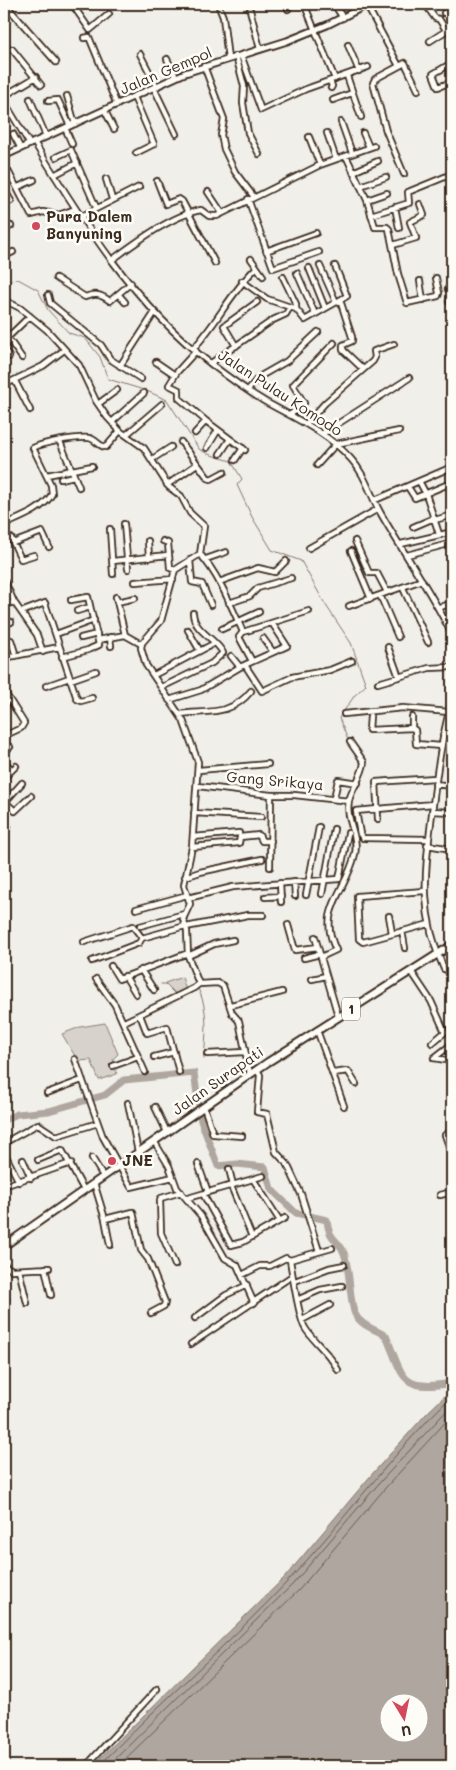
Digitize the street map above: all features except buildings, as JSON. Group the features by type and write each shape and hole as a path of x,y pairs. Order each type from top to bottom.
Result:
{"highway":[{"name":"Jalan Surapati","path":"4,1246 250,1074 338,1016 452,945"}],"main road":[{"name":"Jalan Gempol","path":"4,156 31,142 204,66 316,29 343,18 367,4"}],"street":[{"path":"5,4 56,62"},
{"path":"72,4 89,30 109,14"},
{"path":"104,4 106,6 111,4"},
{"path":"218,4 223,17 228,58"},
{"path":"334,4 343,18"},
{"path":"367,4 399,66"},
{"path":"425,4 435,18 440,19 446,30"},
{"path":"305,6 316,29 332,80 331,88"},
{"path":"444,12 452,9"},
{"path":"250,10 260,49"},
{"path":"4,17 11,12"},
{"path":"430,41 452,27"},
{"path":"84,38 89,37 117,105"},
{"path":"348,45 359,71"},
{"path":"12,49 41,85"},
{"path":"140,54 176,134"},
{"path":"238,56 260,110 306,88 347,76 368,67"},
{"path":"238,56 244,86 243,103 248,133 258,154"},
{"path":"167,59 176,78"},
{"path":"404,174 386,131 374,83 375,79 403,63 407,64 418,90"},
{"path":"452,63 433,74 438,87 452,82"},
{"path":"204,66 224,119 221,135 224,149 235,172 254,196"},
{"path":"347,76 361,117"},
{"path":"4,96 36,77"},
{"path":"333,100 352,93"},
{"path":"67,96 72,144"},
{"path":"134,97 154,144 136,153"},
{"path":"30,99 46,136"},
{"name":"Jalan Pulau Komodo","path":"4,100 80,217 112,260 155,312 211,364 248,390 336,444 360,471 378,509 439,607 452,635"},
{"path":"48,101 58,100 70,126"},
{"path":"105,111 114,129"},
{"path":"341,122 352,153"},
{"path":"327,133 336,159"},
{"path":"112,260 151,234 189,214 201,210 211,217 222,213 320,165 372,146 363,133"},
{"path":"13,134 20,147"},
{"path":"309,137 320,165"},
{"path":"56,157 70,150 96,207"},
{"path":"346,156 367,200 376,227 388,228 407,303 439,295 436,278"},
{"path":"353,172 378,161"},
{"path":"54,175 77,162"},
{"path":"4,163 31,215 43,212 59,215 75,209"},
{"path":"371,215 409,203 408,192 452,174"},
{"path":"360,186 386,176"},
{"path":"106,179 112,199"},
{"path":"18,187 34,180"},
{"path":"156,181 166,204 181,199 216,264"},
{"path":"80,217 96,207 139,187"},
{"path":"4,189 12,201"},
{"path":"208,192 222,213"},
{"path":"367,200 387,193"},
{"path":"248,199 274,269 319,252"},
{"path":"392,245 416,238 410,222 424,215 420,204"},
{"path":"395,207 399,228"},
{"path":"4,230 10,226"},
{"path":"266,251 316,233"},
{"path":"4,256 13,252"},
{"path":"251,260 263,276"},
{"path":"320,266 336,302 341,303 353,339 343,346 343,350 363,369"},
{"path":"242,281 267,299 293,308 303,320 347,296 335,266"},
{"path":"235,460 244,449 206,421 180,398 179,390 170,386 174,375 212,327 242,281 256,268"},
{"path":"309,268 325,308"},
{"path":"297,273 315,314"},
{"path":"211,364 293,308 296,304 283,277"},
{"path":"56,278 85,297 93,294 111,301 131,283"},
{"path":"420,281 423,300"},
{"path":"48,294 50,303 101,344 110,360 141,378"},
{"path":"118,294 125,302"},
{"path":"4,300 30,316 47,330 82,369 98,404 112,422 120,431 140,444 167,484 181,496 190,513 204,526 200,554"},
{"path":"236,346 224,326 257,302"},
{"path":"120,366 155,312"},
{"path":"22,358 6,339 30,316"},
{"path":"248,390 259,377 287,361 318,332"},
{"path":"290,415 304,403 293,386 334,343"},
{"path":"306,424 375,358 374,351 394,344"},
{"path":"4,348 9,357"},
{"path":"4,385 48,364 64,350"},
{"path":"156,362 174,375"},
{"path":"322,434 409,378"},
{"path":"15,380 30,410"},
{"path":"98,404 117,390"},
{"path":"112,422 144,393"},
{"path":"126,435 162,404"},
{"path":"195,433 206,421"},
{"path":"207,448 218,430"},
{"path":"4,525 27,514 50,498 52,490 47,475 33,449 44,443 90,438 106,447 120,431"},
{"path":"316,465 336,444 399,431"},
{"path":"220,454 230,439"},
{"path":"60,442 79,487"},
{"path":"180,442 210,479 224,472"},
{"path":"151,460 171,446"},
{"path":"167,484 197,464"},
{"path":"47,475 92,466"},
{"path":"375,500 452,467"},
{"path":"61,479 74,476"},
{"path":"419,481 426,494 439,534"},
{"path":"408,487 414,498 446,485"},
{"path":"309,548 378,509"},
{"path":"413,526 452,515"},
{"path":"124,524 128,569"},
{"path":"110,529 113,561 112,574"},
{"path":"13,543 42,532 49,547"},
{"path":"401,544 439,534 450,534 452,543 407,555"},
{"path":"4,540 10,537 21,559 34,555"},
{"path":"148,541 149,558"},
{"path":"162,541 168,543 170,568 175,570"},
{"path":"355,541 369,573 377,573 387,592"},
{"path":"352,551 371,599"},
{"path":"206,559 226,552"},
{"path":"200,554 206,559 219,582 243,632"},
{"path":"141,644 161,621 175,570 200,554"},
{"path":"113,561 168,555"},
{"path":"190,560 192,582 202,584 211,605"},
{"path":"219,582 258,568 273,572 281,568 286,561"},
{"path":"228,603 250,596 258,588 290,578"},
{"path":"135,582 173,579"},
{"path":"4,580 14,602 37,635 43,652"},
{"path":"350,606 422,580"},
{"path":"403,588 428,642"},
{"path":"380,595 398,637"},
{"path":"62,658 98,647 94,620 87,596 71,600"},
{"path":"125,635 116,600 135,598"},
{"path":"4,605 14,602"},
{"path":"21,612 44,603 78,701 92,698"},
{"path":"439,607 452,604"},
{"path":"77,611 90,607"},
{"path":"252,661 239,636 243,632 309,611"},
{"path":"222,629 259,612"},
{"path":"162,687 215,661 223,653 195,621 193,613"},
{"path":"56,634 94,620"},
{"path":"4,625 11,622"},
{"path":"169,700 202,690 242,666 288,645 272,623"},
{"path":"188,630 200,651"},
{"path":"81,638 97,634"},
{"path":"98,640 125,635 141,644 146,666 179,714 192,741 199,770 192,847 185,877 189,905 184,914 188,954 198,986"},
{"path":"110,637 111,646"},
{"path":"263,638 273,652"},
{"path":"11,640 16,656"},
{"path":"154,675 214,643"},
{"path":"4,658 43,652 59,647"},
{"path":"388,648 399,677"},
{"path":"231,656 242,666 262,691 292,678 330,670 352,661"},
{"path":"378,683 429,668 452,667"},
{"path":"46,686 96,671"},
{"path":"4,691 24,725 4,736"},
{"path":"179,714 221,711 241,703 251,691"},
{"path":"452,701 435,778 425,891 429,924 438,954 444,969 452,972"},
{"path":"344,714 403,708 450,711"},
{"path":"370,716 369,730 412,728"},
{"path":"412,717 412,728 415,730 416,744 441,746"},
{"path":"444,735 452,736"},
{"path":"304,958 320,956 336,950 329,932 330,914 355,856 356,838 350,817 349,801 358,783 364,762 350,742"},
{"path":"4,753 10,747"},
{"path":"4,761 14,768 4,778"},
{"path":"199,770 268,764"},
{"path":"378,819 376,782 435,778"},
{"path":"334,798 338,780 358,783"},
{"path":"22,783 4,802 15,811 31,796"},
{"path":"435,784 452,786"},
{"name":"Gang Srikaya","path":"198,786 271,796 334,798 349,801"},
{"path":"270,868 271,796"},
{"path":"433,804 356,811 362,837 428,842 452,849"},
{"path":"432,811 452,812"},
{"path":"194,813 261,817"},
{"path":"306,895 319,828"},
{"path":"322,894 334,829"},
{"path":"193,837 239,833"},
{"path":"136,909 233,887 339,879 348,833"},
{"path":"192,847 239,843 240,837 259,835 262,841 271,841"},
{"path":"185,877 262,858"},
{"path":"294,882 295,896"},
{"path":"280,883 281,902"},
{"path":"425,891 357,896 356,921 360,942 429,924"},
{"path":"265,897 281,896"},
{"path":"140,926 184,914"},
{"path":"92,960 139,943 142,938 185,927 248,915 264,914"},
{"path":"389,916 392,933"},
{"path":"288,925 295,950 318,947"},
{"path":"84,942 133,926 142,938"},
{"path":"402,931 405,948"},
{"path":"315,937 338,1016"},
{"path":"110,966 117,979 214,944 233,940"},
{"path":"142,970 154,990"},
{"path":"411,971 430,1001 446,1032 432,1043"},
{"path":"125,976 136,994"},
{"path":"312,979 326,976"},
{"path":"96,980 115,1005 124,1022 144,1072"},
{"path":"124,1022 198,986 221,984 231,1005 232,1013 239,1021 250,1074"},
{"path":"231,1005 282,992"},
{"path":"140,1015 147,1033 167,1027 179,1072"},
{"path":"317,1030 344,1106"},
{"path":"452,1044 434,1058 452,1061"},
{"path":"154,1057 174,1052"},
{"path":"207,1054 245,1052"},
{"path":"113,1066 138,1057"},
{"path":"75,1059 98,1123 132,1188 173,1177"},
{"path":"257,1070 260,1075 257,1112 267,1114 276,1152 287,1164 308,1210 320,1251"},
{"path":"332,1073 348,1071 356,1084"},
{"path":"47,1093 82,1080"},
{"path":"128,1103 138,1152"},
{"path":"155,1107 167,1132"},
{"path":"203,1107 213,1135 242,1136"},
{"path":"4,1143 38,1124 58,1136 98,1123"},
{"path":"452,1130 446,1134 452,1155"},
{"path":"154,1141 169,1166 181,1192 188,1198 224,1257 233,1261 247,1285 254,1302"},
{"path":"38,1160 60,1150 64,1151 84,1190"},
{"path":"4,1152 19,1182"},
{"path":"92,1158 103,1176"},
{"path":"23,1160 31,1178"},
{"path":"4,1186 71,1163"},
{"path":"198,1164 205,1193 230,1245 252,1236 283,1219 253,1179"},
{"path":"229,1169 232,1185 252,1236"},
{"path":"188,1198 263,1176"},
{"path":"94,1183 105,1218 110,1245"},
{"path":"175,1265 161,1233 160,1200 161,1198 181,1192"},
{"path":"440,1195 452,1192"},
{"path":"105,1218 132,1212 141,1252 148,1259 165,1302 164,1306 151,1313"},
{"path":"242,1276 260,1266 270,1266 286,1258 290,1260 332,1248"},
{"path":"290,1260 302,1320 306,1329 323,1351 331,1356 338,1370"},
{"path":"295,1282 329,1268 344,1265"},
{"path":"4,1266 8,1270 47,1268 51,1295"},
{"path":"19,1270 27,1303"},
{"path":"191,1344 292,1276"},
{"path":"195,1318 226,1295 247,1285"},
{"path":"297,1300 320,1290 342,1286"},
{"path":"302,1320 330,1305"},
{"path":"4,1326 6,1334"},
{"path":"86,1766 157,1689"}],"shaded area":[{"path":"182,977 186,991 177,995 165,983"},
{"path":"105,1023 118,1054 113,1059 117,1074 99,1080 91,1060 78,1061 62,1034 80,1027"}],"water":[{"path":"452,1389 452,1766 92,1766 285,1577 373,1473 427,1413"}],"waterway":[{"path":"4,281 18,279 38,290 48,310 69,333 85,338 100,357 108,379 147,391 167,400 199,449 208,454 231,461 242,479 237,485 252,517 272,550 301,561 325,604 351,643 366,685 355,695 339,718 348,740"},
{"path":"161,984 165,984 176,995"},
{"path":"197,987 205,1012 204,1059"},
{"path":"4,1120 17,1114 49,1111 105,1095 124,1080 194,1073 201,1121 218,1166 237,1164 265,1167 271,1189 296,1213 327,1220 332,1236 344,1253 348,1268 353,1309 358,1318 386,1336 401,1372 406,1379 422,1385 452,1383"}],"place":[{"name":"Pura Dalem Banyuning","path":"36,226"},
{"name":"JNE","path":"112,1161"}]}
